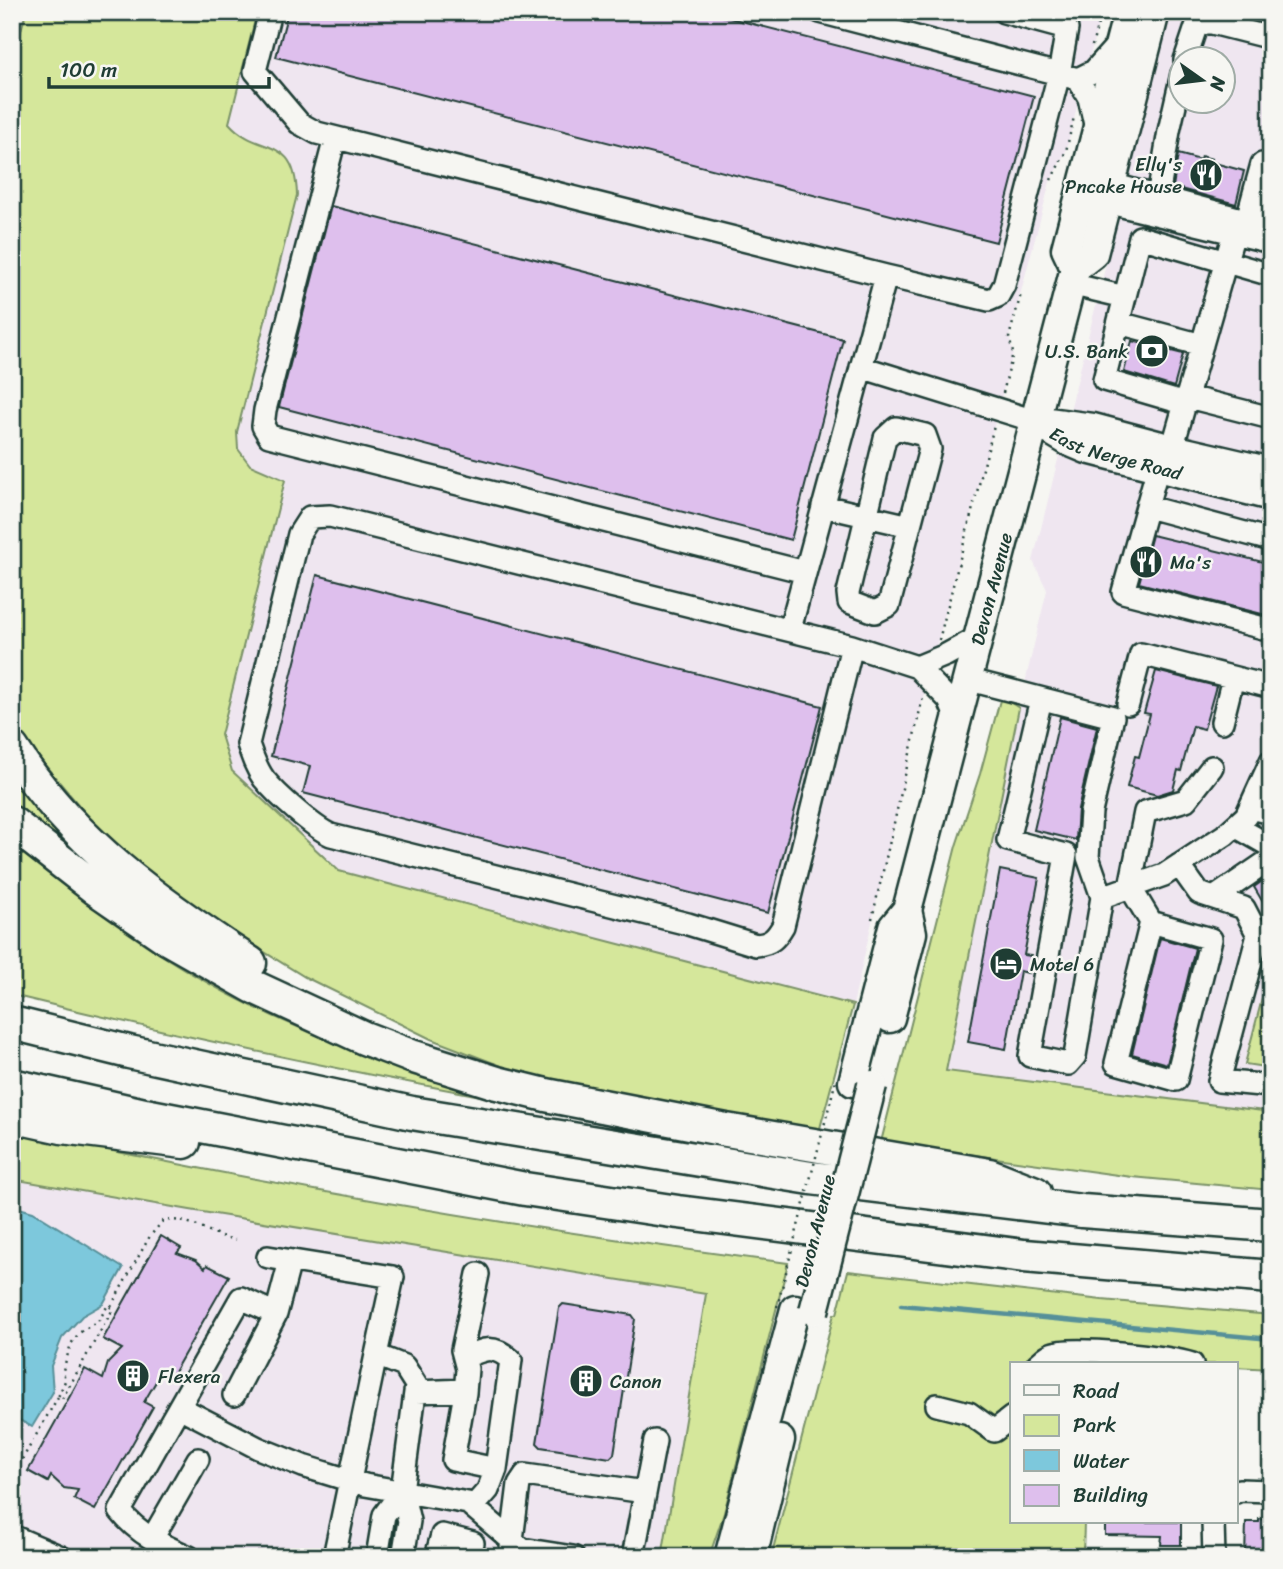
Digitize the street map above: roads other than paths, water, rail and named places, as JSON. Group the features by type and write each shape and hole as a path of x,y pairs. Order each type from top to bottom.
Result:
{"highway":[{"path":"12,748 59,812 104,857 194,926 254,965 330,1008 497,1083"},
{"path":"12,823 95,888 169,939 254,987 364,1038 497,1083 726,1130 989,1175 1082,1210"},
{"path":"12,1023 129,1052 412,1113 811,1178 1082,1210 1271,1225"},
{"path":"12,1085 145,1115 525,1189 678,1212 1037,1257 1271,1277"},
{"path":"12,1116 62,1127 456,1176"}],"main road":[{"name":"Devon Avenue","path":"1073,276 1066,249 1128,12"},
{"name":"Devon Avenue","path":"729,1557 854,1082 912,933 907,910 966,679 1073,276 1093,254 1155,12"},
{"name":"East Nerge Road","path":"1035,421 1093,428 1165,458 1271,496"},
{"name":"East Nerge Road","path":"1165,458 1271,472"},
{"name":"Devon Avenue","path":"752,1557 795,1309"}],"street":[{"path":"270,12 255,71 299,123 317,133 989,300 998,296 1004,285 1076,78"},
{"path":"820,12 1076,78 1094,71 1120,43"},
{"path":"1003,12 1069,21 1076,78 1089,98 1097,132"},
{"path":"1190,46 1196,27 1208,22 1271,38"},
{"path":"1158,197 1172,116"},
{"path":"335,138 265,410 263,426 269,436 805,572"},
{"path":"1262,164 1250,208 1271,213"},
{"path":"1108,193 1158,197 1271,242"},
{"path":"1108,193 1236,226 1271,227"},
{"path":"1236,226 1187,400 1148,507 1123,592 1271,630"},
{"path":"1271,275 1140,237 1104,380 1271,418"},
{"path":"790,629 886,276"},
{"path":"1073,276 1125,297"},
{"path":"1119,323 1202,345"},
{"path":"861,367 1035,421"},
{"path":"896,428 925,435 930,449 910,526 889,605 875,612 849,602 848,593 885,438 896,428"},
{"path":"823,506 910,526"},
{"path":"1148,507 1271,541"},
{"path":"852,646 783,926 775,939 766,944 756,945 688,924 331,835 314,825 265,780 255,766 248,744 299,534 310,517 330,516 852,646 916,667 949,700 956,717"},
{"path":"916,667 977,638"},
{"path":"1128,704 1141,654 1271,687"},
{"path":"1222,722 1233,678"},
{"path":"966,679 1113,717 1091,812 1088,857 1102,897 1075,1056 1068,1064 1030,1056 1066,855"},
{"path":"1041,699 1008,840 1066,855 1088,857"},
{"path":"1102,897 1164,874 1225,835 1246,816 1261,810 1271,761"},
{"path":"1151,922 1116,1063 1176,1080 1211,939 1151,922 1130,887 1145,812 1185,800 1212,767"},
{"path":"1235,826 1270,846 1271,851"},
{"path":"1214,898 1271,859"},
{"path":"1179,865 1199,893 1244,908 1258,935 1219,1081 1271,1086"},
{"path":"268,1257 393,1277 334,1557"},
{"path":"234,1395 276,1314 290,1261"},
{"path":"478,1274 462,1350 467,1370 453,1460 496,1469"},
{"path":"189,1557 132,1526 120,1511 241,1298 276,1314"},
{"path":"436,1557 442,1535 472,1550 480,1513 496,1469 512,1360 495,1349 481,1350 464,1358"},
{"path":"1041,1362 1052,1353 1075,1351 1175,1358 1186,1362"},
{"path":"376,1355 404,1366 413,1378 416,1392 402,1491 409,1521 403,1557"},
{"path":"416,1392 465,1390"},
{"path":"937,1405 969,1413 994,1431 1010,1419"},
{"path":"179,1407 258,1448 303,1466 351,1481 457,1500 480,1513 511,1548 573,1557"},
{"path":"633,1557 655,1441"},
{"path":"152,1539 198,1460"},
{"path":"511,1548 519,1484 525,1475 645,1492"},
{"path":"377,1557 384,1515 402,1491"},
{"path":"1238,1491 1271,1491"},
{"path":"1213,1524 1213,1557"},
{"path":"12,1536 61,1557"}],"water":[{"path":"12,1206 33,1212 123,1268 103,1304 82,1316 62,1338 51,1366 53,1392 32,1427 12,1416"}],"waterway":[{"path":"901,1305 1271,1339"}],"place":[{"name":"Elly's Pncake House","path":"1206,175"},
{"name":"U.S. Bank","path":"1152,351"},
{"name":"Ma's","path":"1146,562"},
{"name":"Motel 6","path":"1006,964"},
{"name":"Flexera","path":"133,1376"},
{"name":"Canon","path":"586,1381"}]}
